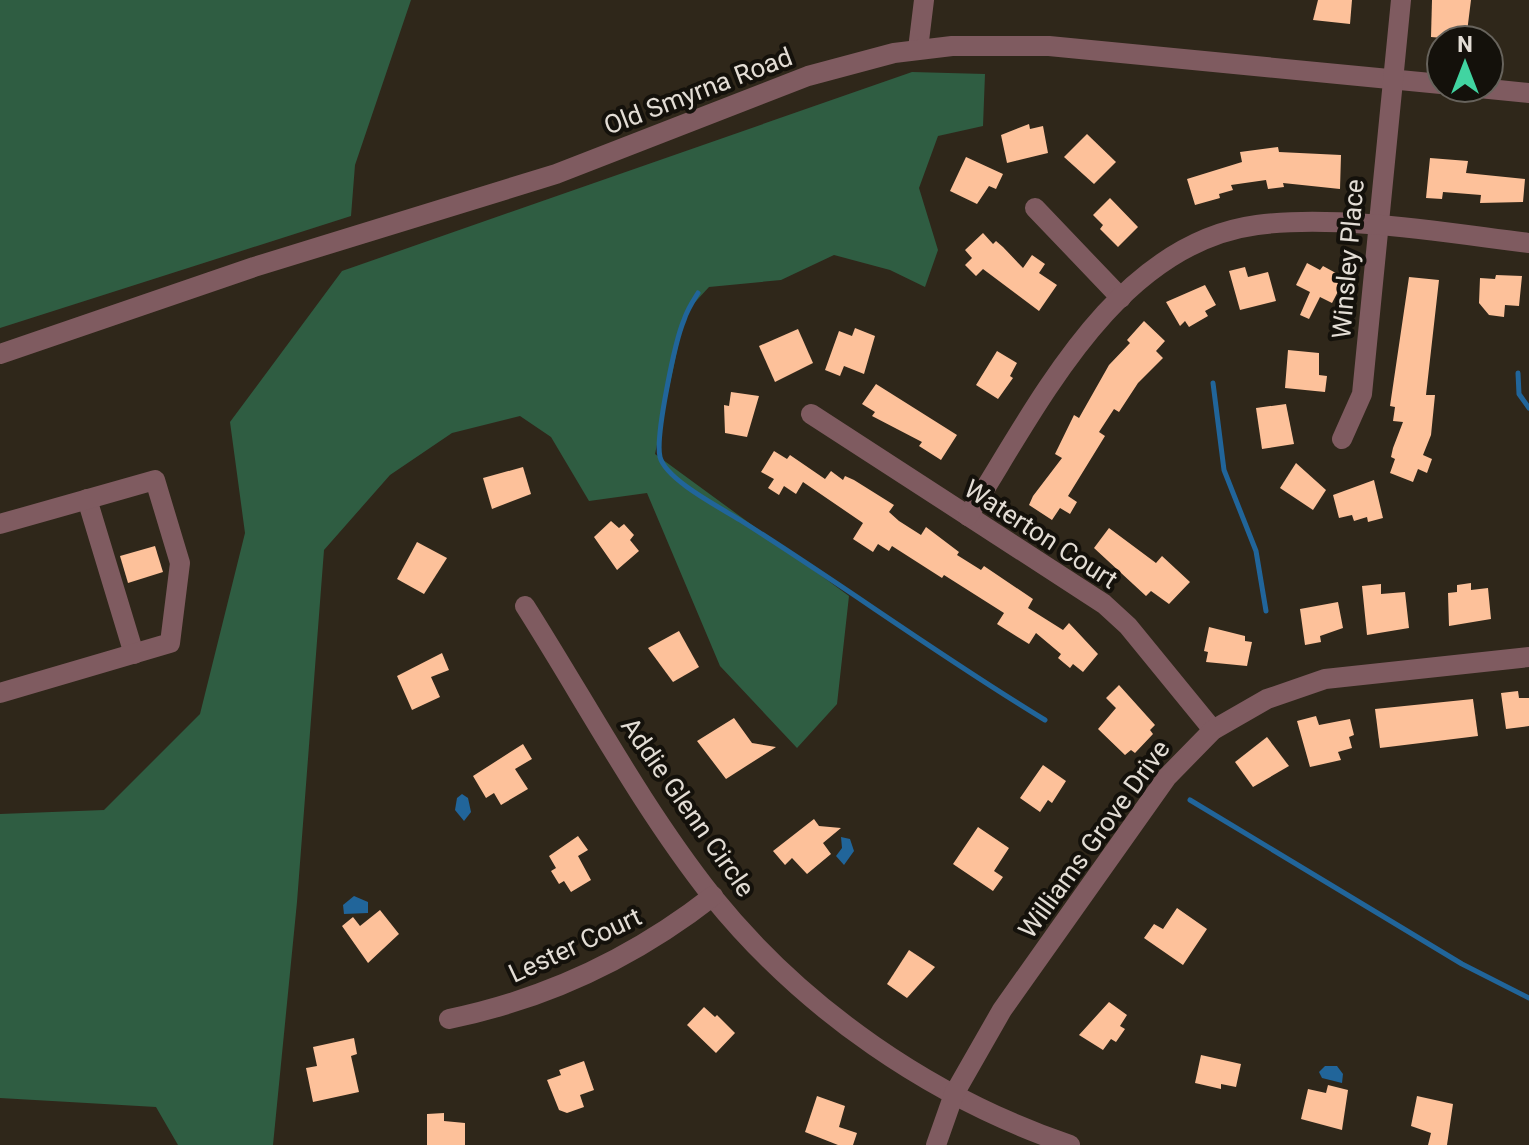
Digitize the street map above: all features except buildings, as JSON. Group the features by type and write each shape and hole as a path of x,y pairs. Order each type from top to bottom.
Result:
{"street":[{"path":"918,49 924,0"},
{"name":"Winsley Place","path":"1342,439 1362,394 1401,0"},
{"name":"Old Smyrna Road","path":"0,354 254,267 556,174 808,76 918,49 990,45 1058,47 1425,82"},
{"path":"1505,91 1529,93"},
{"path":"1035,208 1121,298"},
{"path":"968,516 1076,348 1121,298 1165,262 1241,228 1283,224 1377,227 1529,243"},
{"name":"Waterton Court","path":"811,414 1104,604 1128,626 1213,730"},
{"path":"0,524 155,480 180,563 170,643 0,693"},
{"path":"87,499 134,654"},
{"name":"Addie Glenn Circle","path":"525,606 649,804 713,896 776,964 827,1010 882,1051 954,1094 1070,1145"},
{"name":"Williams Grove Drive","path":"936,1145 954,1094 990,1028 1147,804 1177,765 1213,730 1267,699 1325,679 1529,657"},
{"name":"Lester Court","path":"449,1019 529,999 590,972 656,937 713,896"}],"green space":[{"path":"0,0 411,0 355,165 351,216 0,328"},
{"path":"912,72 985,74 983,126 938,136 919,188 938,250 925,287 890,270 834,255 781,280 709,287 685,313 655,454 849,596 837,704 797,748 720,666 647,493 589,501 551,437 520,416 452,433 390,475 324,550 297,902 273,1145 178,1145 156,1107 0,1098 0,814 104,810 200,714 245,533 230,422 342,271"}],"water":[{"path":"462,794 468,798 471,812 464,821 455,810 457,798"},
{"path":"841,837 850,839 854,851 844,865 836,856 842,848"},
{"path":"354,896 368,902 368,913 344,914 343,905"},
{"path":"1325,1066 1337,1066 1343,1074 1342,1083 1322,1078 1319,1072"}],"waterway":[{"path":"698,293 680,331 671,367 660,430 660,457 664,466 695,493 1045,720"},
{"path":"1518,373 1519,394 1529,408"},
{"path":"1213,383 1224,470 1256,551 1266,611"},
{"path":"1190,800 1462,964 1529,998"}]}
